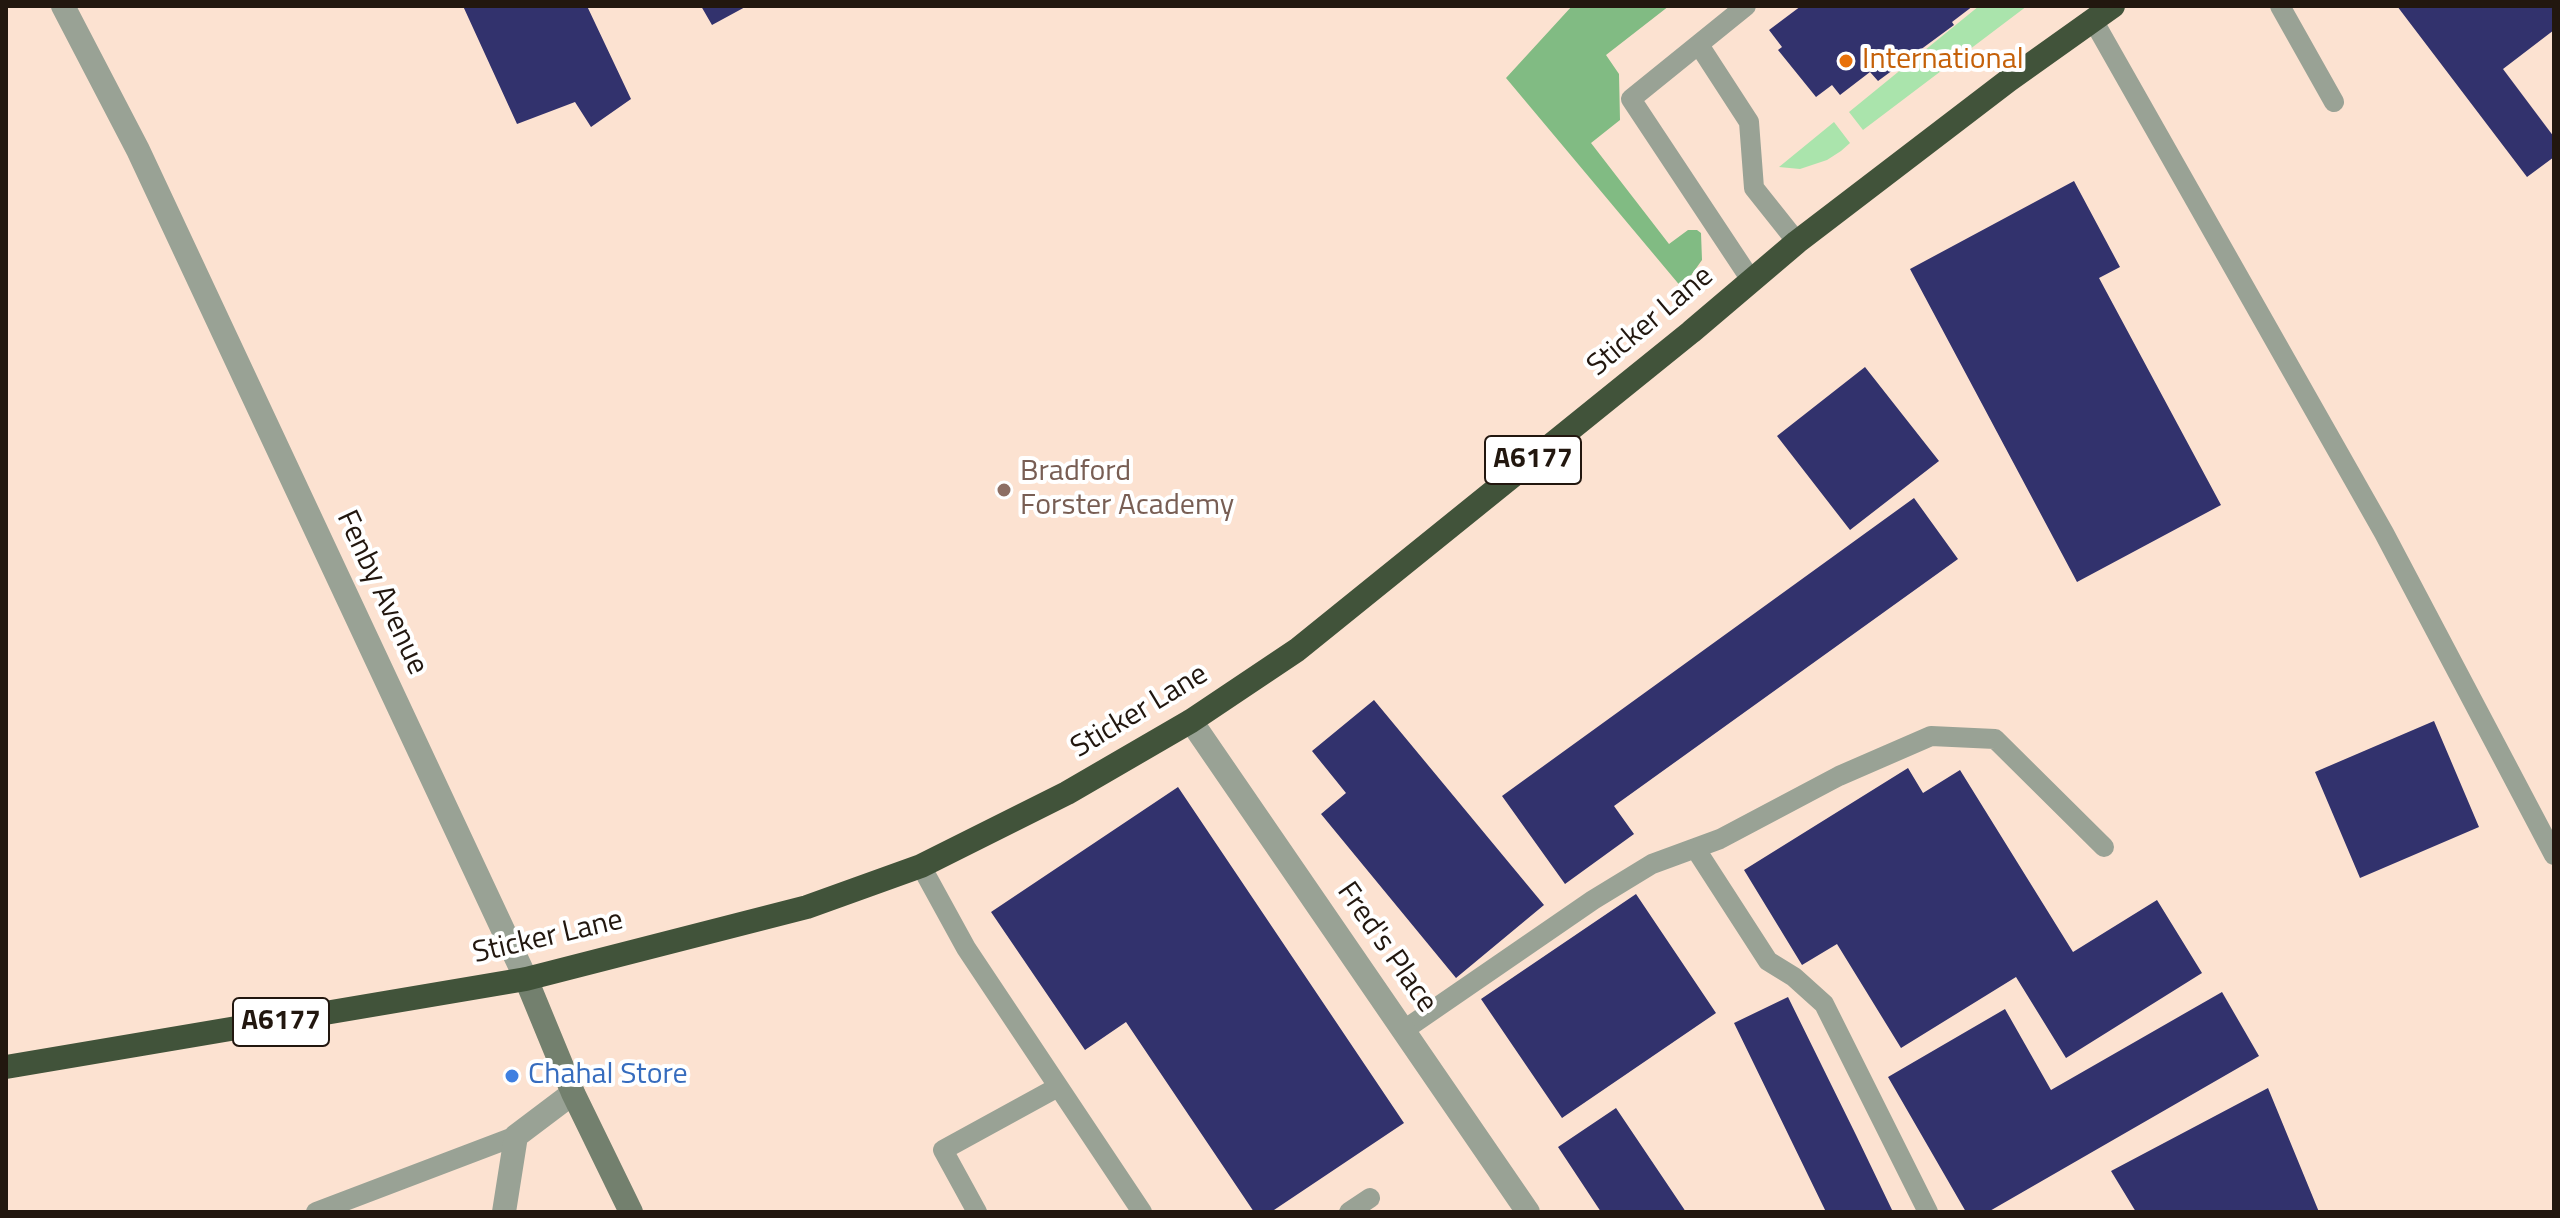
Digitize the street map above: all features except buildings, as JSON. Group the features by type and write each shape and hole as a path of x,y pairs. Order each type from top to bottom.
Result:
{"highway":[{"name":"Sticker Lane","path":"6,1067 526,979 807,907 921,866 1067,793 1191,721 1297,650 1691,332 1797,242 2009,80 2113,6"}],"street":[{"name":"Fenby Avenue","path":"63,6 138,150 526,979 573,1093 631,1212"},
{"name":"Fred's Place","path":"1191,721 1528,1212"},
{"path":"504,1212 516,1136 573,1093"}],"lane":[{"path":"1746,6 1631,99 1751,280"},
{"path":"2280,6 2334,102"},
{"path":"2093,20 2384,533 2554,855"},
{"path":"1699,45 1749,122 1754,188 1797,242"},
{"path":"1404,1030 1593,900 1652,864 1720,839 1839,776 1931,736 1995,739 2104,847"},
{"path":"1695,848 1768,961 1794,977 1824,1004 1928,1212"},
{"path":"921,866 966,948 1142,1212"},
{"path":"977,1212 943,1150 1058,1087"},
{"path":"316,1212 516,1136"},
{"path":"1349,1212 1370,1198"}],"green space":[{"path":"1572,6 1669,6 1606,55 1619,74 1620,120 1591,143 1669,244 1688,230 1701,233 1702,260 1682,288 1506,78"},
{"path":"1979,6 2027,6 1863,130 1849,112"},
{"path":"1834,122 1850,143 1841,151 1827,160 1800,169 1779,167"}],"place":[{"name":"International","path":"1846,61"},
{"name":"Bradford Forster Academy","path":"1004,490"},
{"name":"Chahal Store","path":"512,1076"}]}
